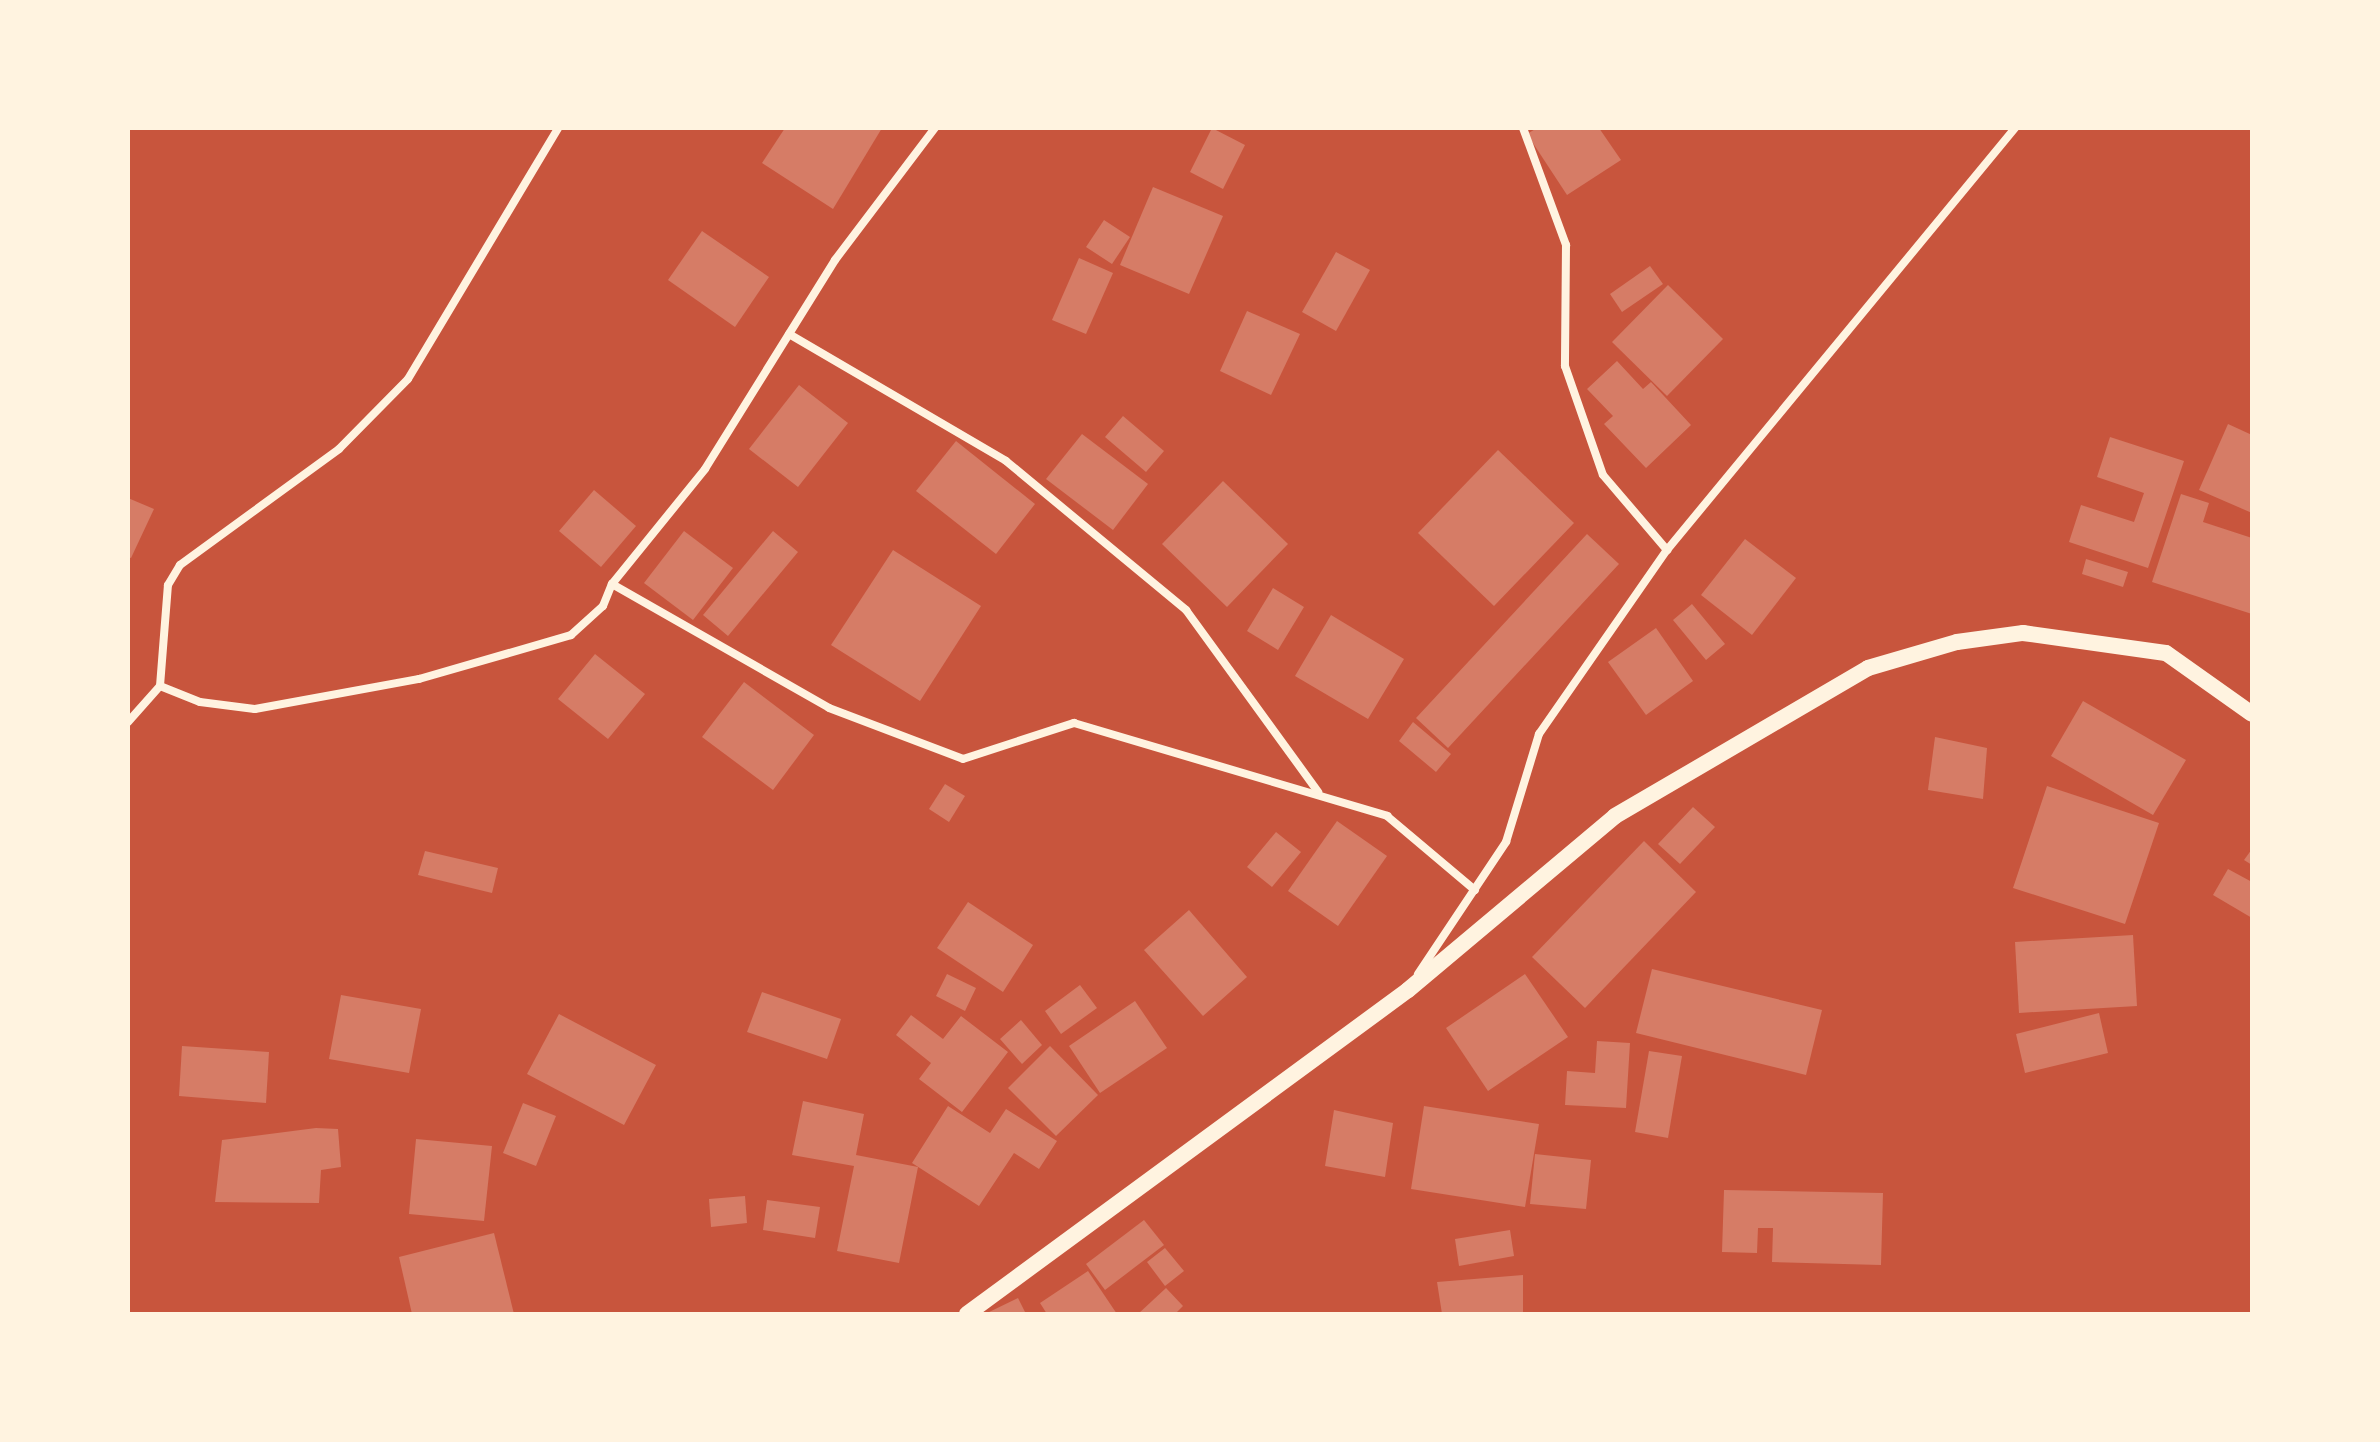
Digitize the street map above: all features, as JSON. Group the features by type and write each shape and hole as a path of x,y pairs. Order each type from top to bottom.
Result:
{"main road":[{"path":"967,1314 1408,990 1615,816 1868,668 2023,633 2166,653 2252,714"}],"street":[{"path":"128,722 160,686 168,585 180,565 339,449 408,379 558,128"},
{"path":"160,686 200,702 255,709 419,679 571,635 603,606 612,584 705,469 789,334 935,128"},
{"path":"1523,128 1566,245 1565,366 1603,475 1667,550"},
{"path":"1408,990 1506,842 1539,734 1667,550 2015,128"},
{"path":"789,334 1006,461 1186,610 1318,792"},
{"path":"612,584 829,708 963,759 1074,723 1318,792 1387,816 1475,890"}],"building":[{"path":"785,128 882,128 833,209 762,163"},
{"path":"1212,128 1245,145 1223,189 1190,172"},
{"path":"1537,128 1599,128 1621,160 1567,195 1527,134"},
{"path":"1153,187 1223,216 1189,294 1120,265"},
{"path":"1104,220 1130,237 1112,264 1086,247"},
{"path":"702,231 769,277 735,327 668,280"},
{"path":"1336,252 1370,270 1336,331 1302,312"},
{"path":"1079,258 1113,273 1086,334 1052,320"},
{"path":"1650,266 1663,284 1622,312 1610,294"},
{"path":"1668,285 1723,339 1667,396 1612,342"},
{"path":"1247,311 1300,334 1271,395 1220,371"},
{"path":"1617,361 1643,389 1651,382 1691,425 1646,468 1604,424 1613,416 1587,389"},
{"path":"799,385 848,423 798,487 749,449"},
{"path":"1123,416 1164,451 1146,472 1105,437"},
{"path":"2228,424 2252,435 2252,513 2199,490"},
{"path":"1082,434 1148,484 1113,530 1046,479"},
{"path":"2110,437 2184,461 2148,568 2069,542 2081,505 2134,522 2144,493 2097,477"},
{"path":"956,441 1035,504 996,554 916,491"},
{"path":"1498,450 1574,523 1494,606 1418,533"},
{"path":"1223,481 1288,544 1227,607 1162,544"},
{"path":"594,490 636,526 601,567 559,531"},
{"path":"2181,494 2209,503 2203,522 2252,538 2252,614 2152,582"},
{"path":"128,498 154,509 131,558 128,557"},
{"path":"684,531 733,568 693,620 644,583"},
{"path":"773,531 798,552 728,636 703,615"},
{"path":"1587,534 1619,564 1448,748 1416,718"},
{"path":"1745,539 1796,578 1752,635 1701,595"},
{"path":"893,550 981,606 920,701 831,645"},
{"path":"2086,559 2128,572 2123,587 2082,574"},
{"path":"1273,588 1304,607 1278,650 1247,631"},
{"path":"1692,604 1725,644 1706,660 1673,620"},
{"path":"1331,615 1404,659 1368,719 1295,676"},
{"path":"1656,628 1693,681 1646,715 1608,662"},
{"path":"595,654 645,694 608,739 558,699"},
{"path":"744,682 814,735 773,790 702,737"},
{"path":"2083,701 2186,760 2153,815 2051,756"},
{"path":"1413,722 1451,754 1436,772 1399,741"},
{"path":"1935,737 1987,748 1983,799 1928,790"},
{"path":"945,784 965,796 949,822 929,809"},
{"path":"2047,786 2159,823 2125,924 2013,888"},
{"path":"1693,807 1715,827 1680,864 1658,844"},
{"path":"1337,821 1387,856 1338,926 1288,891"},
{"path":"1276,832 1301,852 1272,887 1247,867"},
{"path":"1644,841 1696,892 1585,1008 1532,957"},
{"path":"2252,849 2252,865 2244,860"},
{"path":"425,851 498,868 492,893 418,875"},
{"path":"2228,869 2252,882 2252,918 2213,895"},
{"path":"968,902 1033,945 1003,992 937,948"},
{"path":"1189,910 1247,977 1203,1016 1144,950"},
{"path":"2133,935 2137,1006 2019,1013 2015,942"},
{"path":"1652,969 1822,1010 1806,1075 1636,1033"},
{"path":"947,974 976,988 965,1011 936,996"},
{"path":"1525,974 1568,1037 1488,1091 1446,1028"},
{"path":"1080,985 1097,1008 1061,1034 1045,1011"},
{"path":"762,992 841,1019 827,1059 747,1032"},
{"path":"341,995 421,1009 409,1073 329,1059"},
{"path":"1135,1001 1167,1048 1100,1093 1069,1046"},
{"path":"2099,1013 2108,1053 2025,1073 2016,1034"},
{"path":"559,1014 656,1065 624,1125 527,1074"},
{"path":"911,1015 943,1039 961,1016 1008,1052 962,1112 919,1079 931,1063 896,1035"},
{"path":"1021,1020 1042,1045 1022,1064 1000,1039"},
{"path":"1597,1041 1630,1043 1626,1108 1565,1105 1567,1071 1595,1073"},
{"path":"182,1046 269,1052 266,1103 179,1096"},
{"path":"1050,1046 1098,1095 1056,1136 1008,1088"},
{"path":"1649,1051 1682,1056 1668,1138 1635,1132"},
{"path":"803,1101 864,1114 856,1155 918,1167 899,1263 837,1251 854,1166 792,1155"},
{"path":"523,1103 556,1116 536,1166 503,1153"},
{"path":"948,1106 990,1133 1006,1109 1057,1141 1039,1169 1014,1153 979,1206 912,1163"},
{"path":"1424,1106 1539,1124 1525,1207 1411,1189"},
{"path":"1334,1110 1393,1123 1385,1177 1325,1166"},
{"path":"316,1128 338,1129 341,1167 321,1170 319,1203 215,1202 222,1140"},
{"path":"416,1139 492,1146 484,1221 409,1214"},
{"path":"1535,1154 1591,1160 1586,1209 1530,1204"},
{"path":"1724,1190 1883,1193 1881,1265 1772,1262 1773,1228 1758,1228 1757,1253 1722,1252"},
{"path":"745,1196 747,1223 711,1227 709,1199"},
{"path":"767,1200 820,1207 815,1238 763,1230"},
{"path":"1144,1220 1164,1245 1105,1290 1086,1264"},
{"path":"1510,1230 1514,1256 1459,1266 1455,1239"},
{"path":"494,1233 514,1314 412,1314 399,1257"},
{"path":"1165,1248 1184,1271 1165,1286 1147,1262"},
{"path":"1088,1271 1117,1314 1047,1314 1040,1303"},
{"path":"1523,1275 1523,1314 1442,1314 1437,1282"},
{"path":"1166,1288 1183,1306 1175,1314 1138,1314"},
{"path":"1018,1298 1026,1314 985,1314"}]}
